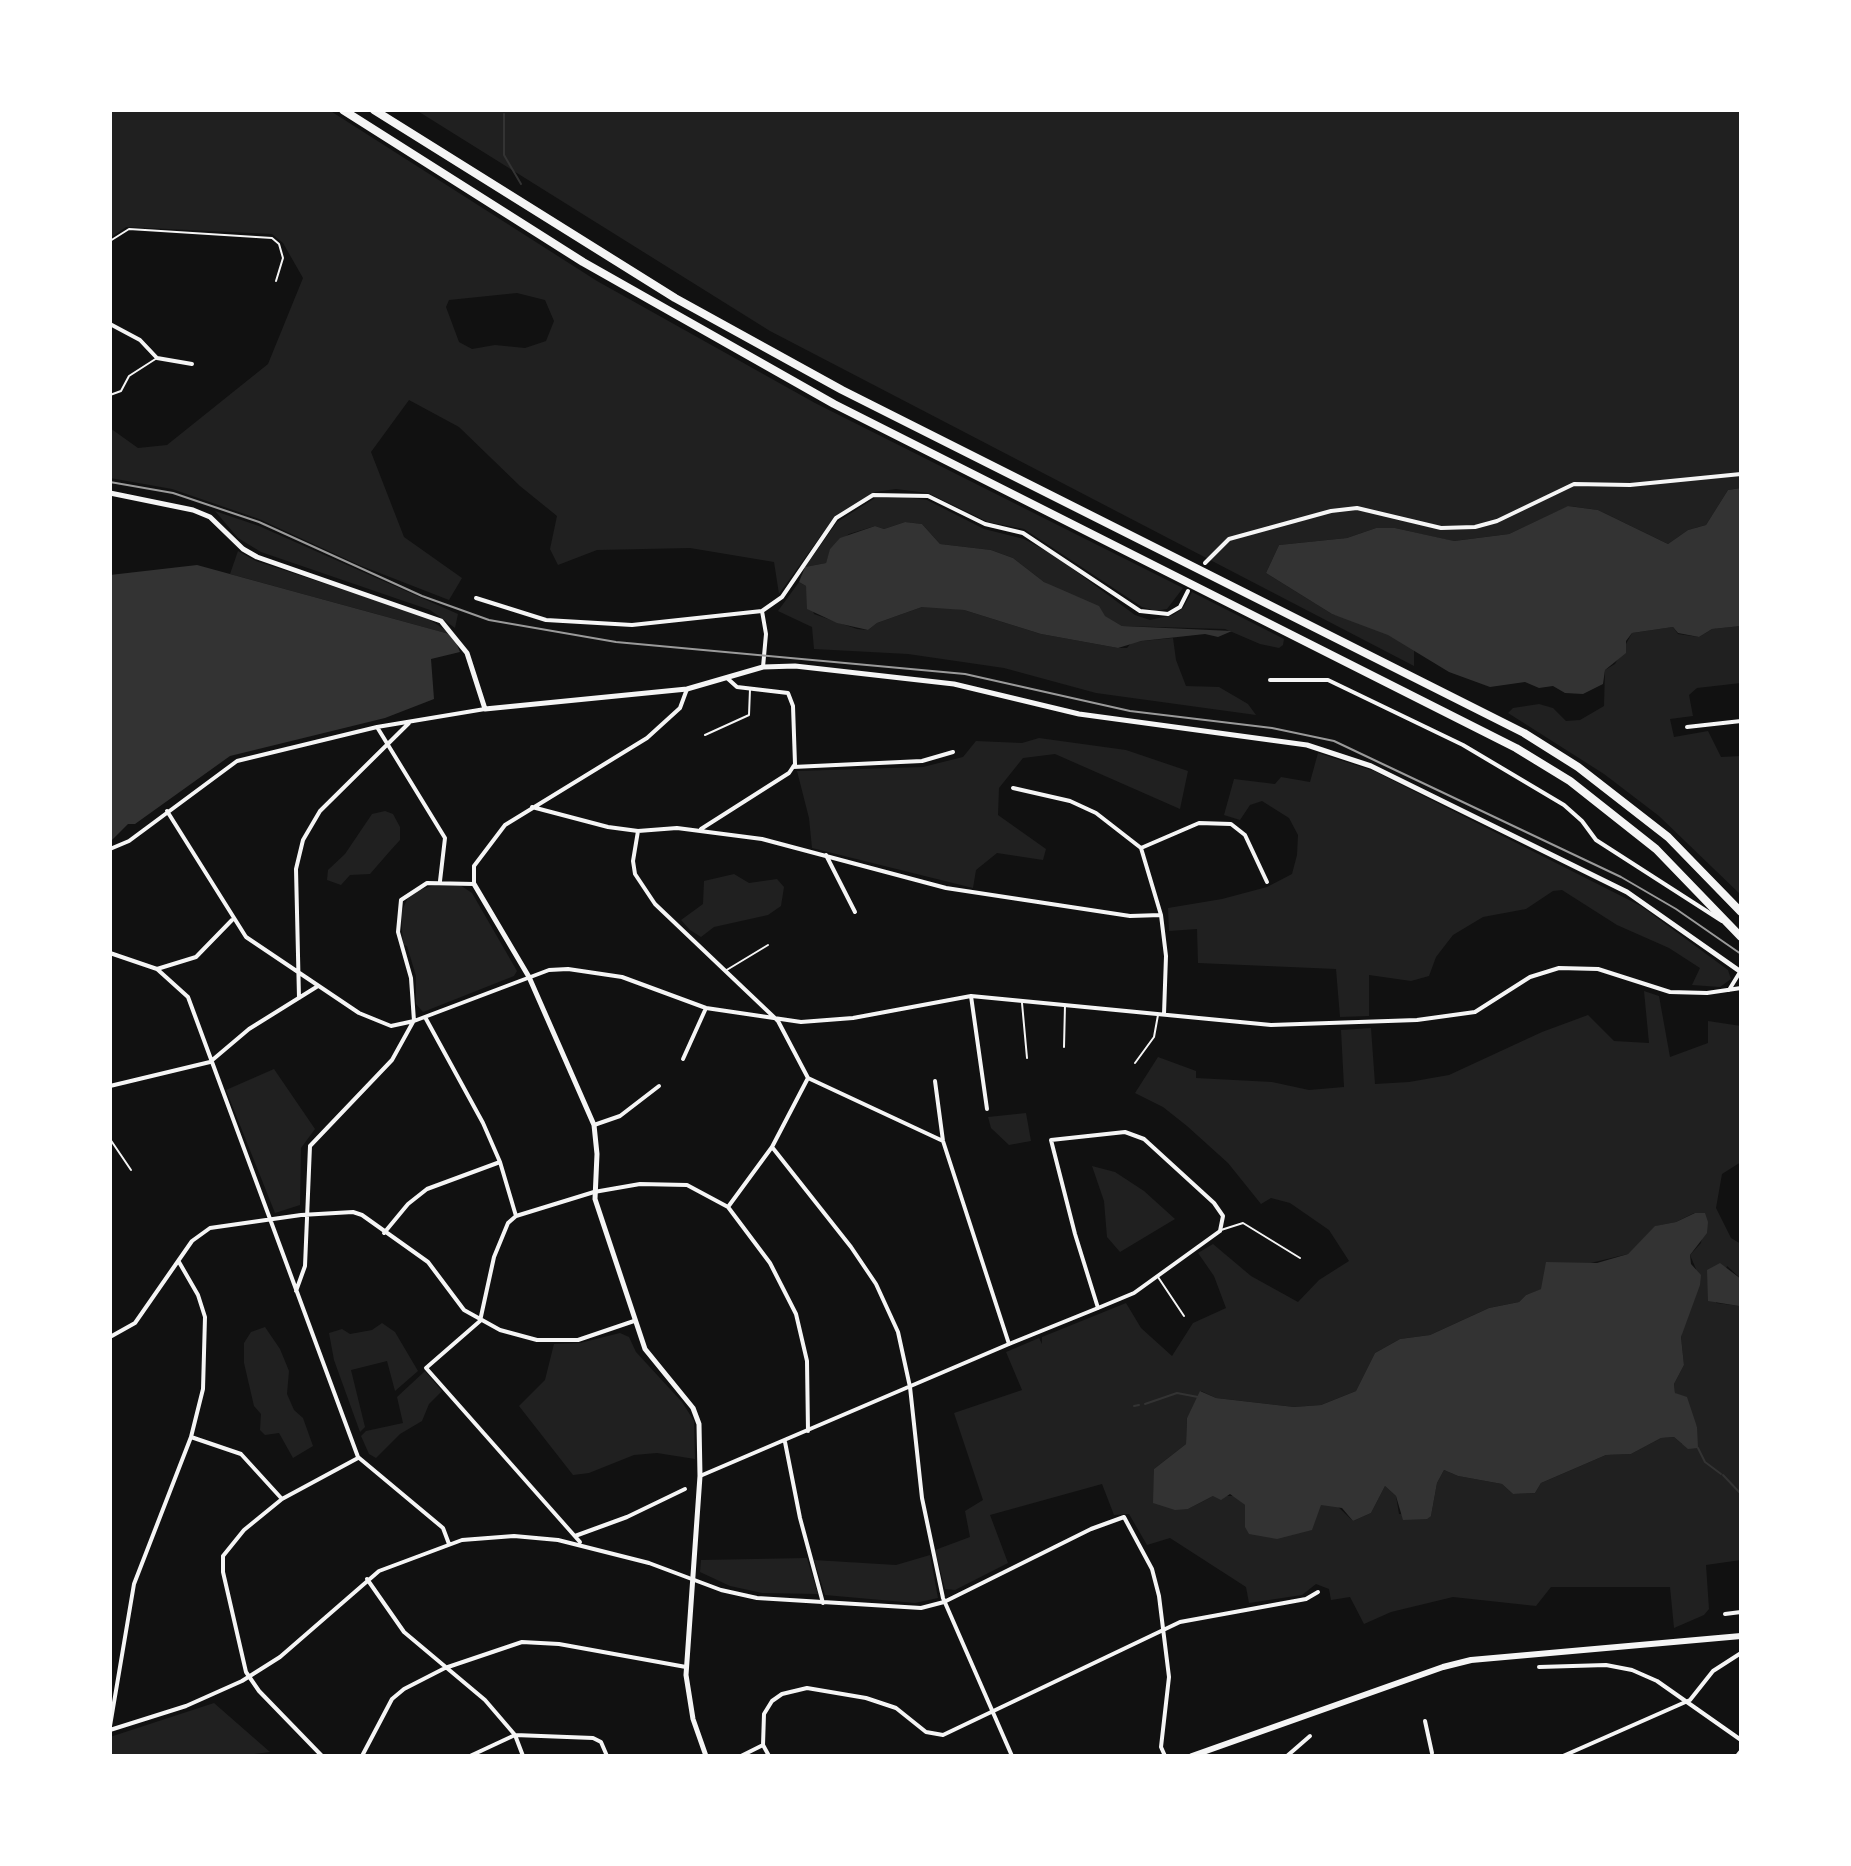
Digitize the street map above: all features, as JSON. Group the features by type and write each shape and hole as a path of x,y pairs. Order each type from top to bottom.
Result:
{"highway":[{"path":"343,110 583,262 834,404 1516,748 1612,813 1697,889 1741,935"},
{"path":"374,110 591,248 801,367 1524,733 1578,767 1668,837 1741,912"}],"main road":[{"path":"1192,1756 1214,1752 1429,1671 1471,1660 1741,1636"}],"street":[{"path":"110,324 140,340 157,358 192,364"},
{"path":"1205,563 1221,543 1229,539 1331,511 1357,508 1441,528 1467,528 1497,521 1574,484 1630,485 1741,474"},
{"path":"110,493 193,510 210,517 243,549 257,557 441,621 467,653 485,709"},
{"path":"476,598 546,620 632,625 762,611 782,597 836,518 873,495 896,493 928,496 985,524 1023,533 1140,611 1168,614 1180,607 1188,591"},
{"path":"762,611 766,634 763,667"},
{"path":"110,849 123,845 237,761 411,721 485,709 687,689 763,667 795,666 954,684 1079,714 1272,738 1333,752 1441,799 1627,892 1741,972 1729,990"},
{"path":"699,830 789,773 793,767 791,698 777,689 732,685 727,678"},
{"path":"1270,680 1328,680 1463,745 1564,805 1582,821 1596,840 1741,935"},
{"path":"687,689 680,708 657,730 575,785 532,807 493,837 474,866 474,884 529,977 594,1125 597,1154 594,1192 645,1349 697,1416 701,1436 700,1476 686,1667 693,1719 706,1756"},
{"path":"299,998 296,869 303,840 320,811 411,721"},
{"path":"1687,727 1741,721"},
{"path":"377,727 445,838 440,881"},
{"path":"793,767 922,761 953,752"},
{"path":"1013,788 1070,801 1096,813 1141,848 1161,915 1166,956 1161,1014"},
{"path":"532,807 608,827 638,831 699,830 762,839 946,888 1130,916 1161,915"},
{"path":"167,811 232,920 246,937 318,986 382,1024 400,1026 549,970 591,970 622,977 706,1008 778,1021 853,1018 971,996 1271,1025 1459,1016 1475,1012 1530,977 1559,968 1598,969 1670,992 1741,988"},
{"path":"1141,848 1199,823 1231,824 1245,835 1267,882"},
{"path":"638,831 633,861 642,885 655,904 778,1021 808,1078 943,1141"},
{"path":"826,855 855,912"},
{"path":"296,1291 305,1266 310,1146 392,1060 414,1021 411,978 398,932 398,909 407,893 440,881 474,884"},
{"path":"157,969 196,957 232,920"},
{"path":"110,953 157,969 188,997 358,1457 443,1528 449,1544"},
{"path":"110,1086 210,1062 249,1029 318,986"},
{"path":"971,996 987,1109"},
{"path":"683,1059 706,1008"},
{"path":"425,1017 465,1087 500,1162 516,1216"},
{"path":"728,1207 772,1147 808,1078"},
{"path":"935,1081 943,1141 1009,1344"},
{"path":"594,1125 620,1116 659,1086"},
{"path":"700,1476 1134,1293 1220,1231 1223,1216 1214,1203 1144,1139 1125,1132 1051,1140 1098,1308"},
{"path":"772,1147 876,1284 898,1332 910,1387 922,1498 944,1602 1012,1756"},
{"path":"384,1233 408,1204 427,1189 500,1162"},
{"path":"582,1544 426,1368 480,1321 494,1257 508,1223 516,1216 594,1192 640,1184 687,1185 728,1207 770,1263 796,1314 807,1361 808,1431"},
{"path":"110,1337 135,1323 192,1241 210,1228 308,1214 358,1212 428,1262 450,1295 480,1321 528,1339 566,1340 590,1338 634,1321"},
{"path":"179,1262 198,1295 205,1326 203,1389 191,1437 134,1584 110,1728 186,1706 249,1677 280,1657 367,1579 393,1564 449,1544 514,1536 582,1544 757,1598 921,1608 944,1602 1110,1520 1127,1519 1152,1569 1159,1596 1169,1677 1161,1747 1165,1756"},
{"path":"191,1437 241,1454 282,1499"},
{"path":"785,1441 800,1518 823,1603"},
{"path":"322,1756 249,1677 234,1627 223,1556 244,1530 282,1499 358,1457"},
{"path":"575,1536 627,1517 685,1489"},
{"path":"367,1579 404,1632 485,1700 515,1735 523,1756"},
{"path":"769,1756 763,1745 764,1714 772,1701 782,1694 807,1688 888,1705 926,1732 943,1735 1161,1630 1200,1616 1306,1599 1318,1592"},
{"path":"1725,1614 1741,1612"},
{"path":"362,1756 392,1699 445,1668 522,1642 559,1644 686,1667"},
{"path":"1563,1756 1687,1702 1730,1658 1741,1653"},
{"path":"1539,1667 1566,1664 1625,1668 1657,1681 1741,1740"},
{"path":"1425,1721 1432,1755"},
{"path":"470,1756 515,1735 593,1738 601,1742 607,1756"},
{"path":"1287,1756 1310,1736"},
{"path":"741,1756 763,1745"},
{"path":"1737,1756 1741,1751"}],"lane":[{"path":"110,241 129,229 272,238 279,244 283,258 276,281"},
{"path":"110,395 121,391 129,376 157,358"},
{"path":"705,735 749,715 750,687"},
{"path":"725,971 768,945"},
{"path":"1022,999 1027,1058"},
{"path":"1064,1047 1065,1004"},
{"path":"1135,1063 1154,1037 1161,1014"},
{"path":"110,1139 131,1170"},
{"path":"1220,1231 1243,1223 1300,1258"},
{"path":"1158,1277 1184,1316"}],"shaded area":[{"path":"110,110 329,110 597,281 815,403 1183,588 1167,609 1155,611 1142,607 1024,529 988,522 928,493 896,489 875,492 835,516 779,594 774,562 690,548 597,550 558,565 550,549 557,516 520,486 459,427 409,400 371,452 404,537 462,578 449,600 359,565 259,519 172,489 110,478 110,428 138,448 167,445 268,364 303,278 283,243 272,234 126,227 110,238","holes":["517,293 545,300 554,321 546,341 525,348 495,345 472,349 459,342 446,307 449,300"]},
{"path":"416,110 1741,110 1741,488 1728,490 1706,525 1688,530 1668,544 1598,510 1569,506 1509,534 1453,541 1395,528 1376,528 1347,538 1279,545 1266,573 1332,614 1393,629 1414,648 1414,666 770,331"},
{"path":"1741,488 1741,626 1712,629 1699,637 1678,633 1673,627 1632,633 1626,641 1626,653 1605,670 1603,684 1583,694 1565,693 1553,686 1539,688 1525,682 1490,687 1449,672 1388,635 1332,614 1266,573 1279,545 1347,538 1376,528 1395,528 1454,541 1509,534 1568,506 1598,510 1668,544 1688,530 1706,525 1728,490"},
{"path":"896,496 927,500 984,529 1024,539 1054,555 1135,615 1150,620 1173,615 1183,608 1192,592 1284,639 1283,645 1279,648 1260,644 1225,629 1122,626 1044,582 1013,558 991,550 940,544 922,524 905,522 884,529 875,526 849,534 831,548 826,563 805,567 837,522 875,498"},
{"path":"215,511 259,526 458,614 455,628 430,610 261,552 238,538"},
{"path":"905,522 922,524 940,544 991,550 1013,558 1044,582 1099,606 1105,616 1122,626 1232,631 1218,637 1205,634 1141,641 1118,648 1041,634 964,610 922,607 877,623 868,630 837,623 807,609 806,586 799,582 805,567 826,563 830,549 840,538 875,526 884,529"},
{"path":"238,551 256,561 424,616 453,635 230,574"},
{"path":"197,565 453,635 460,652 431,659 434,699 385,718 230,756 135,824 128,824 110,842 110,575"},
{"path":"799,582 806,586 814,614 857,629 868,630 877,623 922,607 942,607 964,610 1041,634 1118,648 1127,648 1132,642 1173,638 1176,660 1186,686 1219,687 1248,704 1256,715 1096,693 1004,668 908,654 814,649 812,627 778,611"},
{"path":"1741,626 1741,683 1697,688 1689,695 1693,716 1670,719 1674,737 1708,731 1721,757 1741,756 1741,895 1659,816 1604,774 1508,713 1513,708 1539,704 1553,708 1566,721 1580,720 1604,706 1605,670 1615,664 1632,633 1673,627 1678,634 1699,637 1712,629"},
{"path":"1039,738 1126,750 1188,771 1180,809 1055,754 1023,758 999,788 998,815 1046,849 1043,860 997,853 976,870 973,888 812,848 809,818 797,771 923,767 963,757 976,741 1022,743"},
{"path":"1318,753 1374,771 1641,906 1728,970 1731,979 1720,987 1692,985 1700,968 1669,948 1617,925 1562,890 1553,891 1526,909 1483,917 1453,935 1436,957 1429,976 1411,981 1369,975 1369,1016 1340,1017 1336,969 1198,963 1197,929 1169,931 1168,908 1222,899 1267,887 1292,874 1297,855 1298,835 1289,818 1262,801 1250,805 1240,820 1224,815 1234,779 1275,784 1281,777 1310,782"},
{"path":"385,811 393,814 400,827 400,840 370,874 350,875 341,885 327,880 328,870 345,854 372,814"},
{"path":"734,874 749,883 777,879 784,887 781,906 768,915 714,927 701,937 690,930 681,920 703,904 704,881"},
{"path":"438,884 460,885 472,893 517,971 514,976 423,1012 416,1004 416,976 407,946 403,945 401,913 410,893"},
{"path":"1644,991 1659,996 1670,1057 1708,1043 1708,1021 1741,1026 1741,1162 1722,1174 1716,1208 1731,1238 1741,1244 1741,1279 1727,1266 1716,1303 1740,1306 1741,1312 1741,1560 1706,1565 1709,1609 1704,1615 1674,1628 1670,1587 1551,1587 1536,1606 1453,1597 1391,1612 1364,1624 1350,1597 1331,1600 1329,1589 1316,1584 1302,1595 1249,1603 1246,1587 1170,1538 1147,1545 1129,1514 1114,1515 1102,1484 990,1515 1008,1563 955,1590 945,1589 935,1550 970,1537 965,1511 983,1500 954,1413 1022,1390 1006,1352 1039,1338 1042,1344 1042,1337 1126,1303 1141,1328 1172,1356 1193,1323 1226,1308 1214,1276 1198,1253 1213,1244 1251,1276 1298,1302 1319,1280 1349,1261 1329,1230 1290,1203 1271,1198 1261,1204 1228,1163 1187,1126 1163,1107 1135,1093 1158,1057 1196,1071 1196,1078 1272,1082 1309,1090 1344,1087 1341,1030 1371,1028 1375,1084 1449,1075 1542,1032 1588,1015 1614,1041 1649,1043","holes":["1694,1213 1705,1214 1701,1243 1690,1255 1696,1269 1681,1337 1684,1365 1674,1384 1675,1393 1697,1427 1682,1444 1674,1437 1661,1438 1631,1454 1606,1455 1541,1483 1535,1493 1513,1494 1502,1484 1458,1476 1444,1470 1437,1483 1431,1516 1399,1514 1396,1496 1385,1486 1371,1513 1353,1521 1335,1504 1320,1505 1245,1527 1245,1505 1234,1496 1213,1496 1188,1509 1154,1469 1186,1444 1187,1418 1201,1391 1216,1398 1294,1407 1321,1405 1356,1391 1375,1353 1400,1339 1430,1335 1489,1308 1519,1302 1526,1295 1542,1289 1545,1274 1628,1254 1656,1226 1676,1222"]},
{"path":"274,1069 315,1129 301,1148 300,1205 275,1213 226,1090"},
{"path":"1026,1113 1031,1141 1009,1145 991,1128 988,1117"},
{"path":"1092,1166 1115,1172 1144,1191 1175,1219 1120,1252 1107,1237 1104,1201"},
{"path":"1695,1213 1705,1213 1707,1233 1690,1255 1691,1264 1701,1275 1700,1285 1681,1337 1684,1365 1674,1384 1675,1393 1687,1397 1697,1427 1698,1448 1688,1449 1674,1437 1661,1438 1631,1454 1606,1455 1541,1483 1535,1493 1513,1494 1502,1484 1458,1476 1444,1470 1437,1483 1431,1516 1427,1519 1403,1520 1396,1496 1385,1486 1371,1513 1353,1521 1342,1508 1321,1505 1312,1530 1277,1539 1249,1534 1245,1527 1245,1505 1230,1494 1221,1500 1213,1496 1188,1509 1175,1510 1153,1503 1154,1469 1186,1444 1187,1418 1200,1391 1216,1398 1294,1407 1321,1405 1356,1391 1375,1353 1400,1339 1430,1335 1489,1308 1519,1302 1526,1295 1541,1289 1546,1262 1597,1263 1628,1254 1655,1226 1676,1222"},
{"path":"1720,1263 1741,1279 1741,1312 1739,1306 1708,1301 1707,1270"},
{"path":"382,1323 395,1332 418,1371 395,1391 387,1361 351,1370 365,1427 360,1432 334,1360 329,1333 342,1329 350,1334 372,1330"},
{"path":"265,1327 280,1349 289,1371 287,1394 294,1410 303,1418 313,1446 293,1458 279,1433 265,1435 260,1430 261,1414 254,1406 244,1363 244,1343 251,1332"},
{"path":"620,1333 629,1337 636,1352 682,1402 694,1421 695,1459 657,1453 634,1455 589,1473 573,1475 519,1406 545,1380 554,1344 580,1343"},
{"path":"425,1371 442,1391 429,1404 422,1421 400,1434 376,1458 369,1454 361,1436 366,1431 403,1423 397,1397"},
{"path":"930,1555 938,1598 915,1603 825,1595 814,1560 896,1565"},
{"path":"807,1558 818,1594 762,1593 730,1586 700,1572 701,1560"},
{"path":"214,1703 270,1752 238,1756 110,1756 110,1737"}],"waterway":[{"path":"504,114 504,155 521,184"},
{"path":"1145,1404 1177,1393 1198,1397"},
{"path":"1134,1406 1139,1405"},
{"path":"1698,1448 1705,1462 1721,1474"},
{"path":"1723,1475 1741,1494"}],"railway":[{"path":"110,482 173,493 259,522 422,596 489,620 616,642 965,674 1130,711 1272,728 1334,741 1621,877 1676,909 1741,954"}]}
